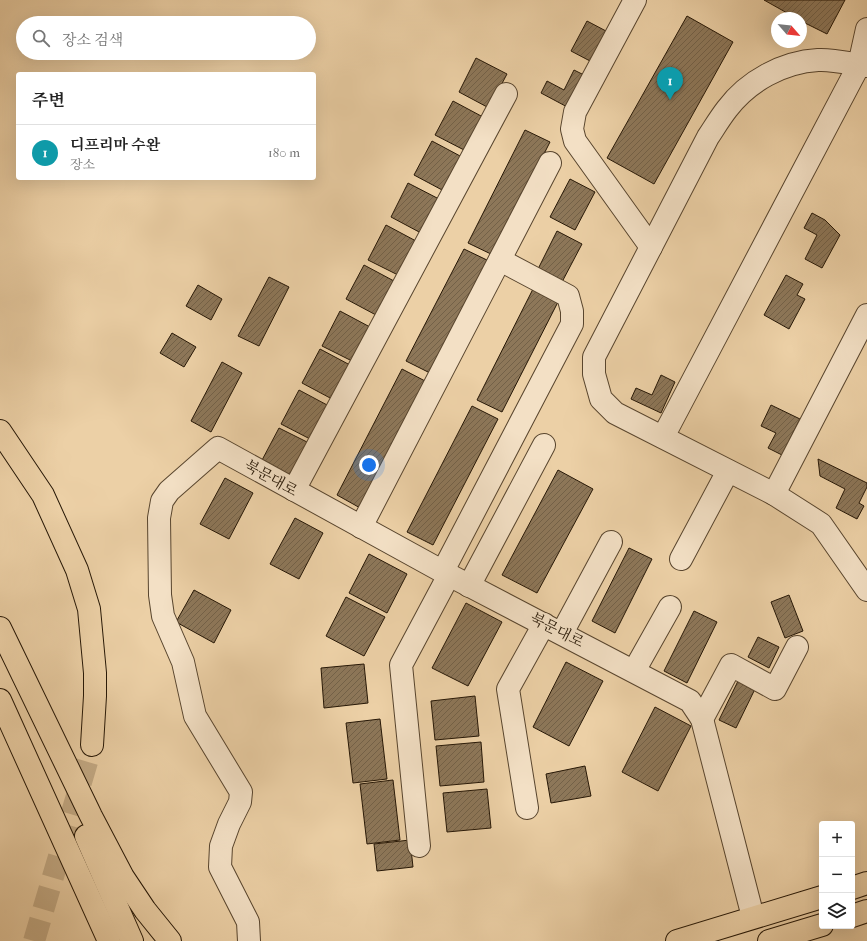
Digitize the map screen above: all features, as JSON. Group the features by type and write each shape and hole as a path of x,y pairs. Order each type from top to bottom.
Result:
{"main road":[{"path":"0,431 43,495 77,570 89,609 95,673 95,711 92,745"},
{"path":"0,628 122,877 170,941"},
{"path":"0,637 132,941"},
{"path":"0,700 109,941"},
{"path":"855,887 867,883"},
{"path":"677,941 819,898"},
{"path":"855,915 867,911"},
{"path":"768,941 819,926"}],"street":[{"path":"636,0 575,112 572,129 575,141 652,247"},
{"path":"663,437 863,66 867,29"},
{"path":"863,66 820,60 793,64 767,75 746,88 727,108 708,137 594,357 594,374 600,399 615,413 774,494 821,524 867,590"},
{"path":"294,490 506,94"},
{"path":"361,527 550,163"},
{"path":"420,846 401,665 572,324 572,311 568,296 500,260"},
{"path":"774,494 867,315"},
{"path":"469,586 544,445"},
{"name":"북문대로","path":"250,941 248,922 220,867 221,846 229,824 240,802 241,792 195,716 183,662 164,616 160,595 159,518 162,501 169,491 218,448 469,586 553,628 690,701 702,719 754,917"},
{"path":"681,559 728,470"},
{"path":"527,808 508,689 553,628 611,542"},
{"path":"634,671 670,607"},
{"path":"702,719 731,665 775,689 797,647"}],"building":[{"path":"764,0 845,0 827,34 807,24 807,12 785,12"},
{"path":"687,16 733,42 654,184 607,158"},
{"path":"587,21 606,31 590,61 571,51"},
{"path":"476,58 507,74 489,108 459,92"},
{"path":"574,70 588,77 571,109 541,93 547,81 564,90"},
{"path":"453,101 483,117 466,151 435,135"},
{"path":"525,130 550,142 493,255 468,243"},
{"path":"432,141 462,157 444,191 414,175"},
{"path":"570,179 595,192 575,230 550,217"},
{"path":"408,183 439,199 421,233 391,217"},
{"path":"812,213 825,220 840,235 822,268 805,259 817,235 804,228"},
{"path":"386,225 416,241 398,275 368,260"},
{"path":"557,231 582,244 562,282 538,269"},
{"path":"464,249 489,261 432,374 406,361"},
{"path":"364,265 394,281 376,315 346,299"},
{"path":"786,275 803,284 797,295 805,299 789,329 764,315"},
{"path":"269,277 289,287 259,346 238,336"},
{"path":"198,285 222,299 211,320 186,306"},
{"path":"534,287 559,300 502,412 477,400"},
{"path":"340,311 370,327 352,361 322,346"},
{"path":"172,333 196,347 184,367 160,353"},
{"path":"320,349 350,365 332,399 302,383"},
{"path":"222,362 242,373 211,432 191,421"},
{"path":"402,369 427,382 362,509 337,495"},
{"path":"661,375 675,382 661,413 631,399 636,388 652,395"},
{"path":"299,390 329,406 312,440 281,424"},
{"path":"771,405 800,419 782,455 768,448 776,433 761,426"},
{"path":"472,406 498,419 433,545 407,532"},
{"path":"279,428 309,443 292,478 261,462"},
{"path":"818,459 867,483 867,487 859,503 864,506 857,519 836,508 845,489 820,476"},
{"path":"558,470 593,489 537,593 502,575"},
{"path":"225,478 253,493 229,539 200,524"},
{"path":"295,518 323,533 299,579 270,564"},
{"path":"629,548 652,559 615,633 592,621"},
{"path":"369,554 407,574 387,613 349,593"},
{"path":"194,590 231,610 214,643 176,622"},
{"path":"789,595 803,631 785,638 771,602"},
{"path":"346,597 385,617 364,656 326,636"},
{"path":"466,603 502,622 468,686 432,668"},
{"path":"694,611 717,622 687,683 664,671"},
{"path":"758,637 779,647 769,668 748,657"},
{"path":"566,662 603,681 569,746 533,727"},
{"path":"364,664 368,703 324,708 321,668"},
{"path":"738,681 755,689 736,728 719,720"},
{"path":"475,696 479,736 435,740 431,701"},
{"path":"655,707 691,726 658,791 622,772"},
{"path":"380,719 387,779 353,783 346,723"},
{"path":"481,742 484,782 440,786 436,746"},
{"path":"585,766 591,796 551,803 546,774"},
{"path":"393,780 400,840 367,844 360,784"},
{"path":"487,789 491,828 447,832 443,793"},
{"path":"410,840 413,867 377,871 374,844"}],"tunnel":[{"path":"34,941 92,745"}],"place":[{"name":"디프리마 수완","path":"670,100"}]}
